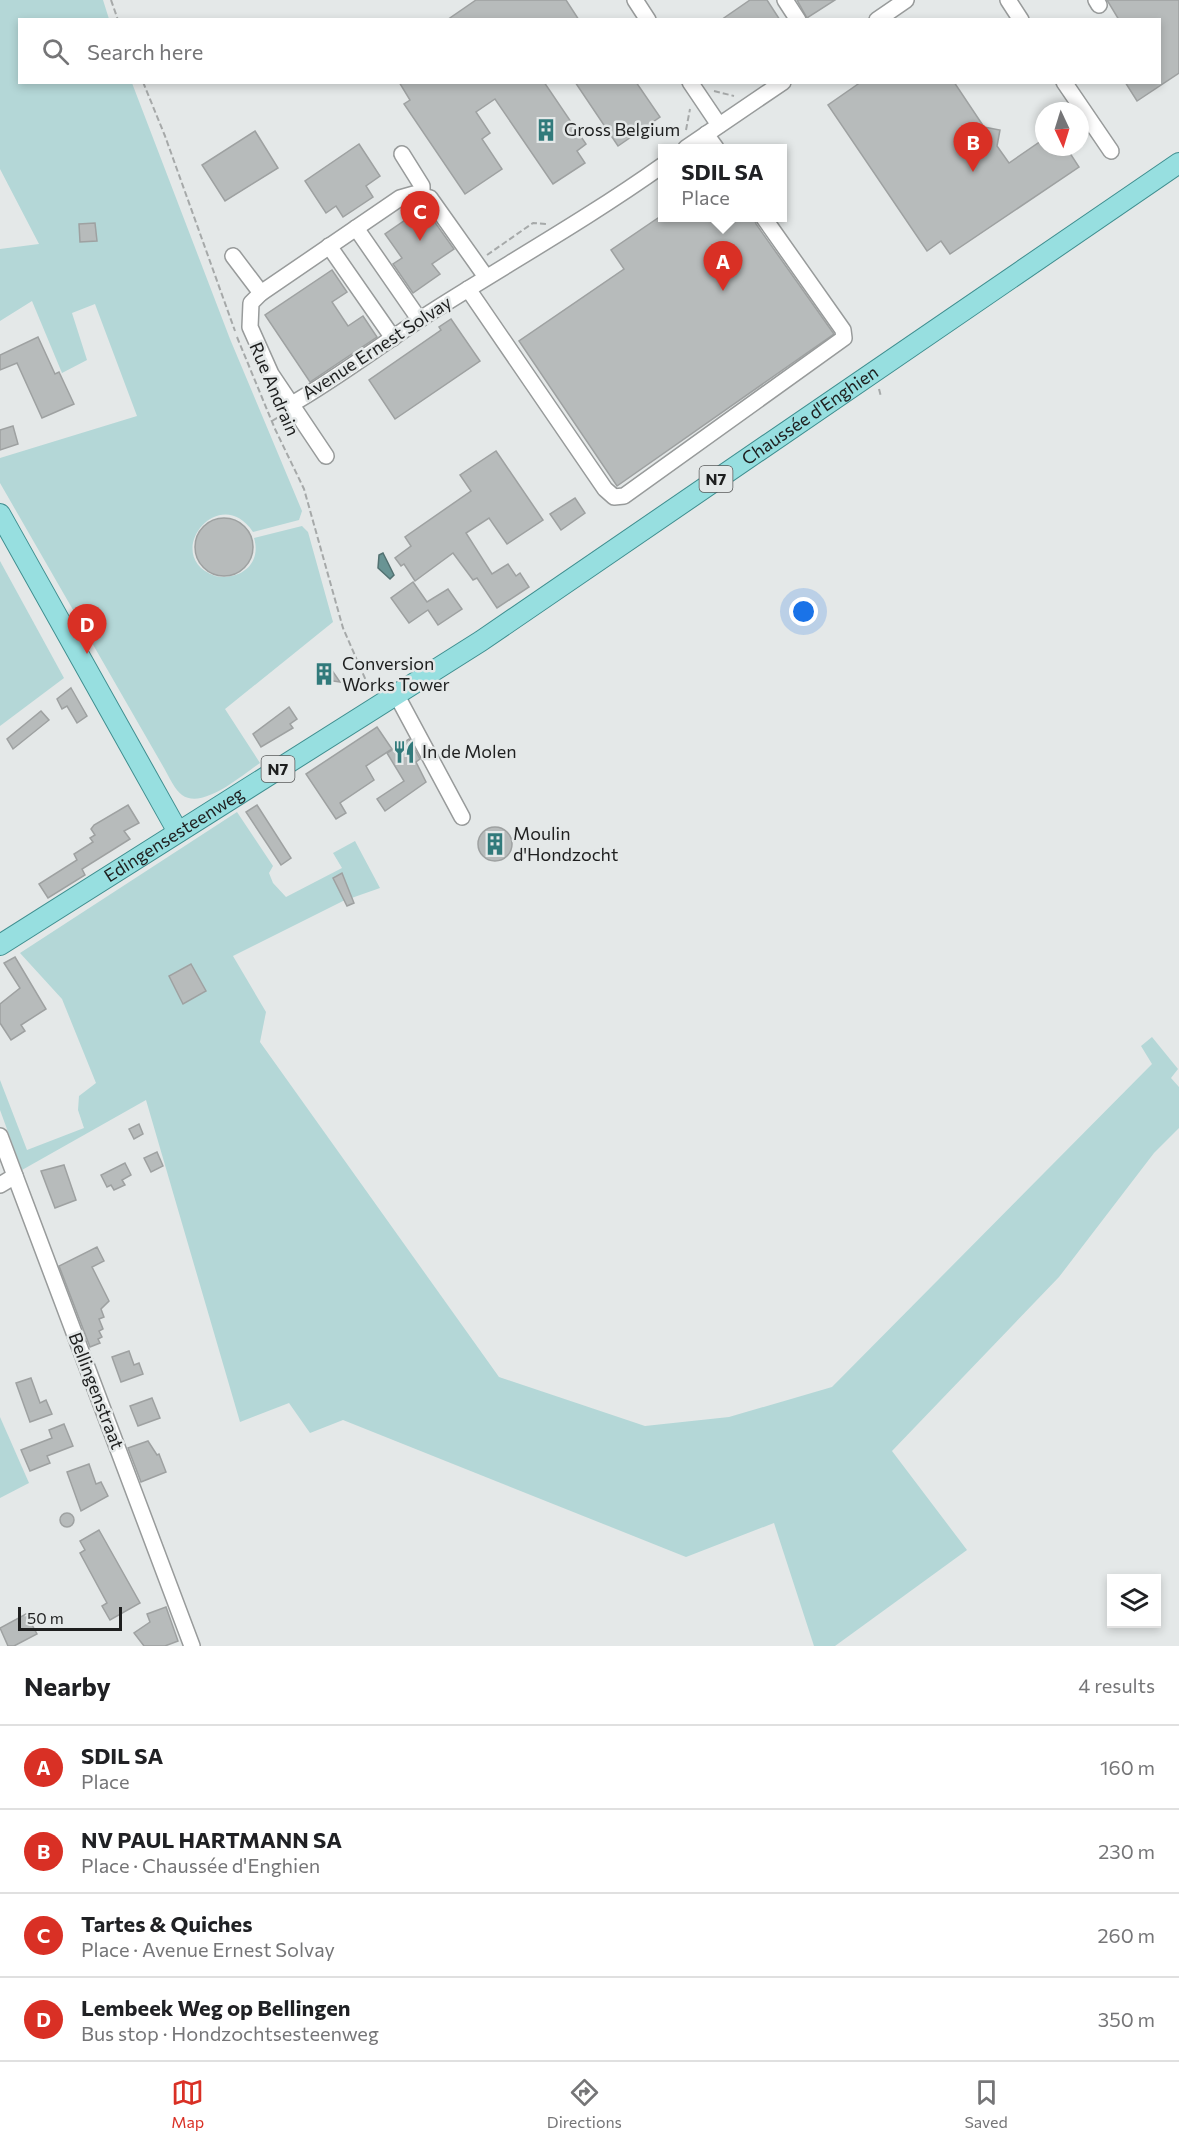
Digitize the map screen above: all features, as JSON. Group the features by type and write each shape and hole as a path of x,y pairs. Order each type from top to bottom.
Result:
{"main road":[{"name":"Chaussée d'Enghien","path":"378,706 481,641 1179,162"},
{"path":"0,514 178,832"},
{"name":"Edingensesteenweg","path":"0,945 378,706"}],"street":[{"path":"635,0 647,18"},
{"path":"785,0 797,18"},
{"path":"880,18 906,0"},
{"path":"1008,0 1020,18"},
{"path":"685,143 713,129 780,84"},
{"path":"1065,84 1111,151"},
{"path":"692,85 713,129 716,144"},
{"path":"402,154 422,186 422,194"},
{"name":"Avenue Ernest Solvay","path":"261,293 251,303 250,327 271,374 292,404 334,379 419,320 573,226 658,168"},
{"path":"233,256 261,293 400,198 422,194 430,198 486,278"},
{"path":"468,289 605,489 614,496 624,496 844,338 843,330 767,222"},
{"path":"356,228 419,320"},
{"path":"329,246 393,338"},
{"path":"292,404 326,456"},
{"path":"396,694 462,817"},
{"name":"Bellingenstraat","path":"0,1136 192,1646"},
{"path":"0,1185 15,1176"}],"path":[{"path":"111,0 117,18"},
{"name":"Rue Andrain","path":"144,84 165,136 244,355 304,489 343,628 378,706"},
{"path":"704,84 706,88 724,95 758,99"},
{"path":"685,143 690,118 690,99 686,94 692,85"},
{"path":"476,262 532,223 573,226"}],"shaded area":[{"path":"0,0 103,0 109,18 18,18 18,84 132,84 230,339 302,511 299,520 253,532 239,518 225,515 212,518 201,527 194,540 193,554 199,566 215,576 233,576 247,569 252,563 256,547 254,538 302,526 308,532 333,622 225,709 260,763 211,795 191,798 182,795 175,787 0,483 0,458 137,416 95,304 72,313 87,360 62,373 32,301 0,321 0,249 39,244 0,169"},
{"path":"383,553 394,575 390,579 378,568 379,555"},
{"path":"0,561 64,678 0,726"},
{"path":"237,812 273,866 269,873 273,883 286,897 342,868 333,853 355,841 380,888 343,901 233,956 266,1012 260,1042 499,1377 645,1426 729,1417 832,1387 1152,1064 1141,1046 1152,1037 1178,1069 1171,1078 1179,1087 1179,1128 1154,1153 1059,1277 892,1451 967,1550 835,1646 814,1646 774,1523 686,1557 343,1420 310,1433 289,1403 240,1422 146,1100 22,1170 0,1110 0,1080 27,1150 84,1128 78,1110 79,1096 96,1083 62,999 20,953"},
{"path":"0,1417 29,1483 0,1498"}],"building":[{"path":"476,0 566,0 578,18 450,18"},
{"path":"750,0 767,0 779,18 724,18"},
{"path":"797,0 835,0 807,18"},
{"path":"1107,0 1179,0 1179,73 1137,101 1126,84 1161,84 1161,18 1118,18"},
{"path":"400,84 545,84 586,144 577,151 585,163 553,184 495,99 476,112 490,133 482,139 502,169 465,194 404,104 410,100"},
{"path":"576,84 637,84 660,117 618,146"},
{"path":"858,84 955,84 984,127 1000,130 997,146 1009,163 1035,145 1035,156 1072,156 1079,167 950,254 941,241 927,251 828,105"},
{"path":"255,131 278,168 225,201 202,165"},
{"path":"359,144 380,176 366,186 373,197 343,217 336,206 326,213 305,181"},
{"path":"424,207 454,249 432,264 440,274 413,293 393,264 402,258 385,234"},
{"path":"658,218 658,222 755,222 834,334 617,486 519,341 624,269 611,250"},
{"path":"95,223 97,241 80,242 79,224"},
{"path":"332,270 347,292 332,302 348,326 363,316 377,337 310,382 265,315"},
{"path":"451,319 480,361 395,419 369,380 441,330 439,327"},
{"path":"38,337 55,374 59,372 74,404 42,418 17,363 0,370 0,355"},
{"path":"13,426 18,444 0,450 0,430"},
{"path":"496,451 543,520 507,544 489,518 466,533 492,574 508,564 516,576 520,573 529,587 497,608 477,578 473,580 453,553 415,581 404,564 401,566 395,558 411,546 405,537 471,491 460,475"},
{"path":"575,498 585,513 561,530 550,514"},
{"path":"218,518 230,518 245,526 253,541 253,553 245,568 230,576 218,576 203,568 195,553 195,541 203,526"},
{"path":"413,582 427,602 448,589 462,609 438,625 428,610 409,623 391,598"},
{"name":"Conversion Works Tower","path":"321,665 329,666 340,682 320,679 316,671"},
{"path":"71,688 87,716 77,723 67,706 62,709 57,699"},
{"path":"289,707 297,719 290,724 293,728 261,747 253,734"},
{"path":"41,711 49,720 13,749 7,739"},
{"path":"377,727 392,749 366,766 374,780 340,803 346,813 336,819 306,774"},
{"path":"409,739 420,759 416,762 426,782 385,811 377,799 404,781 387,753"},
{"path":"128,805 139,823 124,831 130,839 82,869 85,875 48,898 39,884 77,860 74,854 93,842 90,838 95,835 91,829 94,825"},
{"path":"257,805 291,858 281,865 246,812"},
{"name":"Moulin d'Hondzocht","path":"495,827 507,832 512,844 507,856 495,861 483,856 478,844 483,832"},
{"path":"342,873 354,903 347,906 333,878"},
{"path":"15,957 46,1009 21,1025 25,1031 11,1040 0,1023 0,1004 20,988 4,963"},
{"path":"191,964 206,991 183,1004 169,976"},
{"path":"139,1124 143,1134 134,1139 129,1129"},
{"path":"157,1152 163,1166 151,1172 144,1158"},
{"path":"125,1163 131,1175 122,1180 125,1185 114,1190 111,1185 107,1187 101,1175"},
{"path":"64,1165 76,1200 55,1208 41,1171"},
{"path":"97,1247 104,1261 92,1267 109,1301 101,1309 104,1317 99,1319 103,1329 99,1331 102,1337 98,1339 100,1343 90,1347 59,1266"},
{"path":"129,1351 134,1365 139,1363 143,1374 121,1382 112,1357"},
{"path":"31,1378 40,1403 46,1400 52,1414 30,1422 16,1383"},
{"path":"152,1398 160,1418 138,1426 130,1406"},
{"path":"64,1424 73,1446 47,1456 50,1463 30,1471 21,1450 52,1438 49,1430"},
{"path":"148,1441 157,1455 159,1454 166,1472 141,1482 128,1448"},
{"path":"89,1464 96,1484 101,1482 108,1496 81,1511 67,1472"},
{"path":"67,1513 72,1515 74,1520 72,1525 67,1527 62,1525 60,1520 62,1515"},
{"path":"99,1530 140,1603 110,1620 102,1606 107,1603 80,1553 85,1550 80,1541"},
{"path":"166,1607 178,1641 165,1646 144,1646 134,1633 150,1622 147,1614"},
{"path":"26,1614 37,1634 14,1646 8,1646 0,1628"}],"place":[{"name":"Gross Belgium","path":"546,130"},
{"name":"NV PAUL HARTMANN SA","path":"973,172"},
{"name":"Tartes & Quiches","path":"420,241"},
{"name":"SDIL SA","path":"723,291"},
{"name":"Lembeek Weg op Bellingen","path":"87,654"},
{"name":"Conversion Works Tower","path":"324,674"},
{"name":"In de Molen","path":"404,752"},
{"name":"Moulin d'Hondzocht","path":"495,844"}]}
